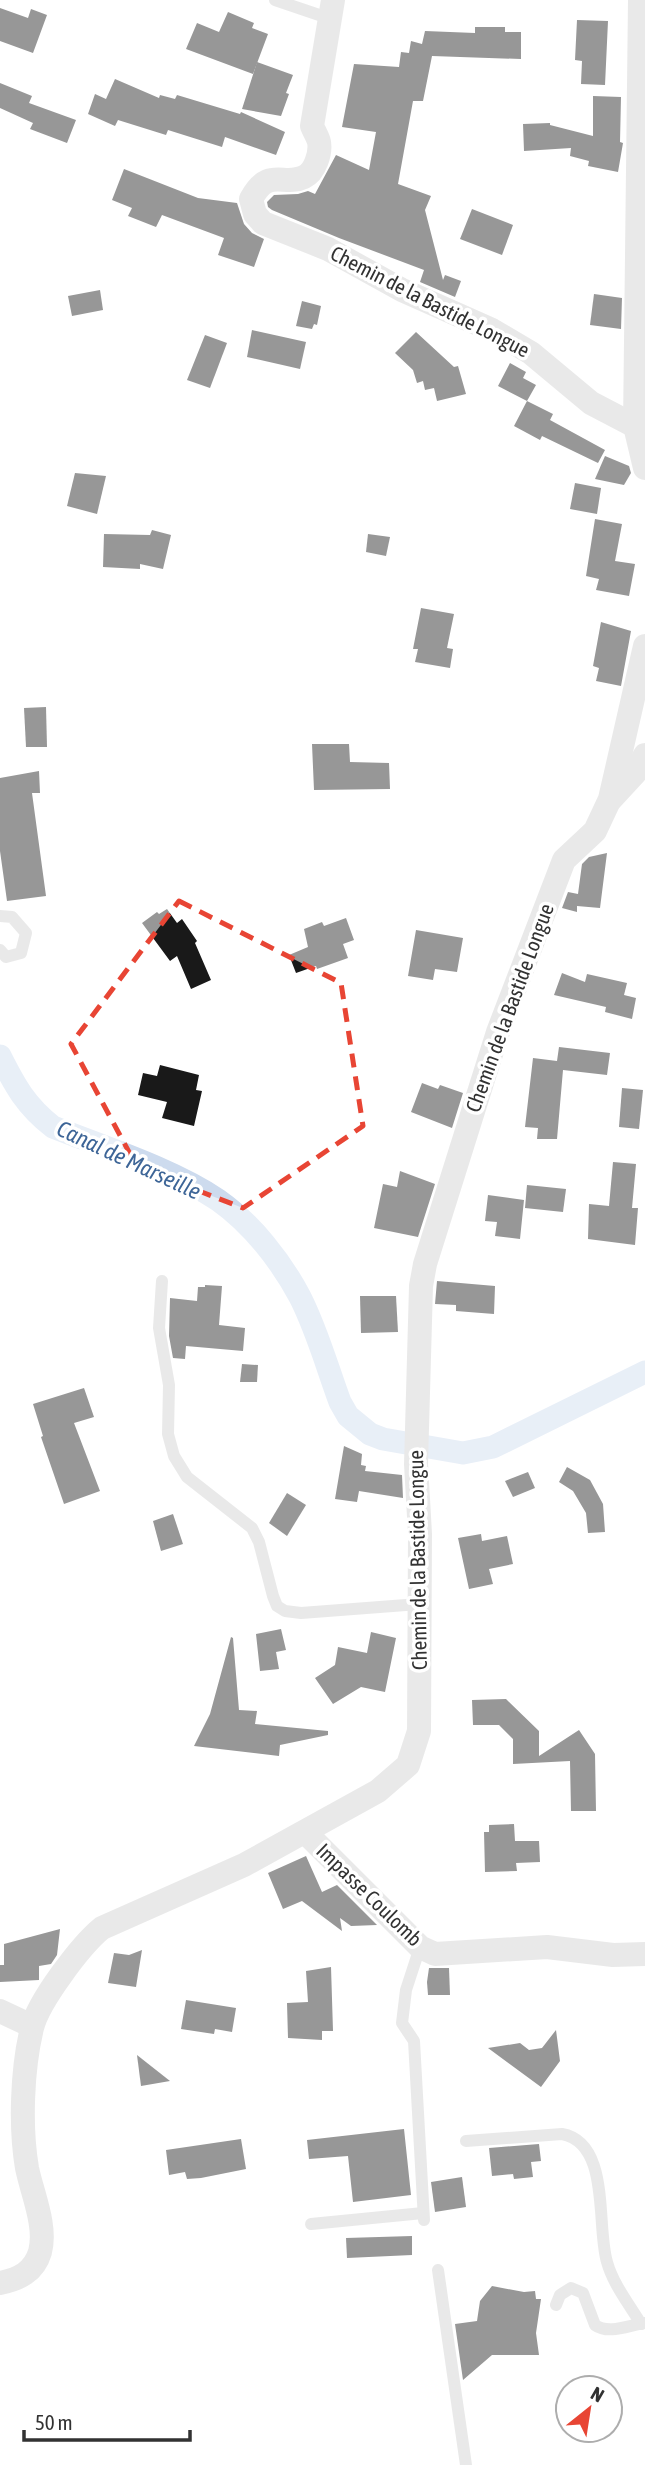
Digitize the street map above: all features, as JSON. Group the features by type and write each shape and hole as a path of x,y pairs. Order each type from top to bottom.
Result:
{"street":[{"path":"640,0 635,426 645,468"},
{"name":"Chemin de la Bastide Longue","path":"332,10 313,111 312,126 319,142 312,171 303,178 277,179 257,188 251,199 255,214 263,223 328,249 402,290 492,330 531,353 591,403 635,426"},
{"name":"Chemin de la Bastide Longue","path":"0,2283 21,2277 33,2267 40,2250 40,2224 27,2166 22,2118 32,2026 55,1984 89,1939 102,1928 244,1865 305,1832 378,1791 408,1765 419,1731 420,1534 416,1464 421,1286 429,1251 498,1032 564,860 595,831 610,799 645,646"},
{"path":"610,799 635,773 645,755"},
{"name":"Impasse Coulomb","path":"305,1832 420,1947 435,1954 547,1947 613,1955 645,1954"},
{"path":"0,2011 32,2026"}],"lane":[{"path":"275,0 332,10"},
{"path":"0,916 12,918 26,933 21,953 6,957 0,950"},
{"path":"162,1281 159,1328 169,1385 169,1444 187,1477 252,1528 259,1542 278,1606 285,1611 301,1612 419,1604"},
{"path":"311,2224 423,2216 414,2041 402,2023 406,1990 420,1947"},
{"path":"466,2141 562,2134 572,2136 586,2150 596,2171 606,2262 643,2324 607,2330 598,2328 583,2293 571,2288 560,2295 556,2305"},
{"path":"438,2270 466,2465"}],"highlighted area":[{"path":"179,901 341,983 363,1126 243,1208 137,1167 71,1044"}],"building":[{"path":"0,8 28,18 31,9 47,15 33,53 0,41"},
{"path":"228,12 254,23 252,28 268,34 253,74 186,49 197,23 219,32"},
{"path":"577,20 608,21 605,85 581,84 582,61 575,60"},
{"path":"475,27 505,27 505,32 521,32 521,59 432,56 423,101 413,101 398,184 431,196 425,210 443,280 445,275 461,281 455,297 420,282 424,270 339,238 268,207 267,202 274,195 308,191 315,194 336,155 369,170 376,132 342,127 354,64 399,67 401,52 409,53 411,41 422,44 425,31 475,33"},
{"path":"257,62 293,75 281,116 242,109"},
{"path":"115,79 159,98 160,95 175,99 177,95 240,114 241,112 285,132 276,155 225,137 222,147 168,130 166,135 118,120 115,126 88,114 95,94 106,99"},
{"path":"0,83 32,96 29,103 76,120 67,143 30,129 33,123 0,108"},
{"path":"593,96 621,97 620,142 623,143 618,172 588,166 589,161 570,156 571,148 524,151 523,124 550,123 593,136"},
{"path":"124,169 198,198 237,203 244,224 252,233 264,239 254,267 218,255 224,238 162,215 156,227 128,216 132,208 112,200"},
{"path":"472,209 513,225 502,255 460,239"},
{"path":"100,290 103,310 72,316 68,296"},
{"path":"594,294 622,298 621,329 590,325"},
{"path":"302,301 321,306 317,325 314,324 312,329 296,326"},
{"path":"252,330 306,342 300,369 247,357"},
{"path":"416,332 454,367 458,366 466,394 437,401 434,388 425,390 423,381 417,383 413,370 395,353"},
{"path":"205,335 227,343 210,388 187,380"},
{"path":"510,363 526,372 523,378 536,385 527,401 498,386"},
{"path":"527,401 553,414 550,420 605,450 598,463 542,436 540,440 514,426"},
{"path":"605,456 629,466 631,473 624,485 595,479"},
{"path":"75,473 106,476 97,514 67,506"},
{"path":"575,483 601,488 597,514 570,509"},
{"path":"595,519 622,524 615,561 635,564 629,596 596,590 599,579 586,576"},
{"path":"152,530 171,535 163,569 140,564 140,569 103,567 104,534 150,535"},
{"path":"368,534 390,537 386,556 366,552"},
{"path":"421,608 454,614 447,648 453,649 450,668 415,662 418,649 413,649"},
{"path":"601,622 631,631 621,686 596,681 599,668 593,666"},
{"path":"46,707 47,747 26,747 24,708"},
{"path":"312,744 349,744 350,762 389,763 390,789 314,790"},
{"path":"39,771 40,793 32,793 46,896 7,901 0,851 0,778"},
{"path":"607,853 600,908 577,906 577,912 562,908 568,892 578,894 582,864 589,857"},
{"path":"167,909 177,923 182,919 197,941 195,943 211,980 191,989 177,956 170,961 142,923 157,912 159,914"},
{"path":"346,918 354,940 343,944 348,958 296,973 289,955 308,947 304,929 322,922 324,926"},
{"path":"416,930 463,938 457,972 435,969 433,980 408,976"},
{"path":"562,973 585,982 587,974 627,983 624,995 636,998 632,1019 605,1012 606,1007 554,995"},
{"path":"559,1047 610,1053 607,1075 563,1070 557,1139 537,1139 538,1128 525,1127 533,1058 557,1061"},
{"path":"160,1065 199,1075 196,1090 202,1091 194,1126 162,1118 167,1102 138,1095 143,1073 157,1076"},
{"path":"422,1083 438,1089 440,1085 463,1093 452,1128 411,1112"},
{"path":"622,1088 643,1090 639,1129 619,1127"},
{"path":"613,1162 636,1164 632,1208 638,1208 635,1245 588,1239 589,1204 609,1206"},
{"path":"400,1171 435,1184 418,1237 374,1228 383,1184 397,1187"},
{"path":"527,1185 566,1189 563,1212 525,1208"},
{"path":"488,1195 524,1200 520,1239 495,1236 497,1222 485,1221"},
{"path":"437,1281 495,1286 494,1314 456,1311 456,1305 435,1304"},
{"path":"222,1286 219,1325 245,1328 243,1351 186,1346 185,1359 173,1358 169,1336 170,1298 197,1301 198,1287"},
{"path":"360,1296 396,1296 398,1332 361,1333"},
{"path":"242,1364 258,1365 257,1382 240,1382"},
{"path":"84,1388 94,1417 74,1423 100,1491 64,1504 41,1437 43,1436 33,1404"},
{"path":"344,1446 362,1454 361,1465 366,1466 365,1471 402,1475 403,1498 359,1491 357,1502 335,1499"},
{"path":"567,1467 590,1480 603,1504 605,1532 588,1533 586,1513 573,1491 559,1482"},
{"path":"528,1472 535,1488 513,1497 505,1481"},
{"path":"287,1493 306,1505 287,1536 269,1523"},
{"path":"173,1514 183,1544 161,1551 153,1521"},
{"path":"481,1534 482,1541 507,1536 513,1564 489,1569 493,1584 469,1589 458,1538"},
{"path":"281,1629 286,1650 276,1652 279,1669 260,1671 256,1634"},
{"path":"371,1632 396,1638 385,1692 361,1687 333,1704 315,1678 335,1665 338,1647 367,1653"},
{"path":"231,1637 239,1710 257,1711 255,1724 328,1731 328,1735 280,1745 279,1756 194,1746 210,1714"},
{"path":"506,1699 539,1731 539,1756 579,1730 595,1754 596,1811 571,1811 570,1761 513,1764 513,1739 499,1725 473,1725 472,1700"},
{"path":"514,1824 515,1841 539,1841 540,1862 516,1863 517,1871 485,1872 484,1832 489,1832 489,1825"},
{"path":"306,1856 322,1892 337,1885 377,1925 351,1926 340,1918 342,1931 302,1901 283,1909 268,1873"},
{"path":"60,1929 57,1955 51,1964 39,1966 39,1980 0,1982 0,1965 4,1965 4,1944"},
{"path":"142,1950 136,1987 108,1983 114,1953 129,1955"},
{"path":"331,1967 333,2031 322,2031 322,2040 288,2038 287,2003 308,2002 306,1971"},
{"path":"429,1968 449,1968 450,1995 428,1995"},
{"path":"186,2000 236,2008 232,2032 215,2029 214,2034 181,2029"},
{"path":"556,2030 560,2061 541,2087 488,2048 520,2043 529,2050 542,2048"},
{"path":"137,2055 170,2081 141,2086"},
{"path":"404,2129 411,2195 353,2202 348,2156 309,2159 307,2140"},
{"path":"241,2139 246,2169 201,2178 187,2179 185,2172 169,2175 166,2150"},
{"path":"539,2144 541,2161 531,2162 533,2177 514,2179 513,2174 492,2176 489,2148"},
{"path":"462,2177 466,2207 435,2212 431,2182"},
{"path":"412,2236 412,2255 347,2258 346,2238"},
{"path":"492,2286 524,2292 535,2291 536,2299 541,2299 536,2333 539,2355 492,2355 463,2380 455,2324 477,2321 480,2301"}],"waterway":[{"name":"Canal de Marseille","path":"0,1056 22,1095 53,1127 180,1178 218,1200 254,1232 275,1257 300,1297 317,1335 340,1402 348,1416 370,1434 383,1439 463,1453 493,1447 645,1372"}]}
